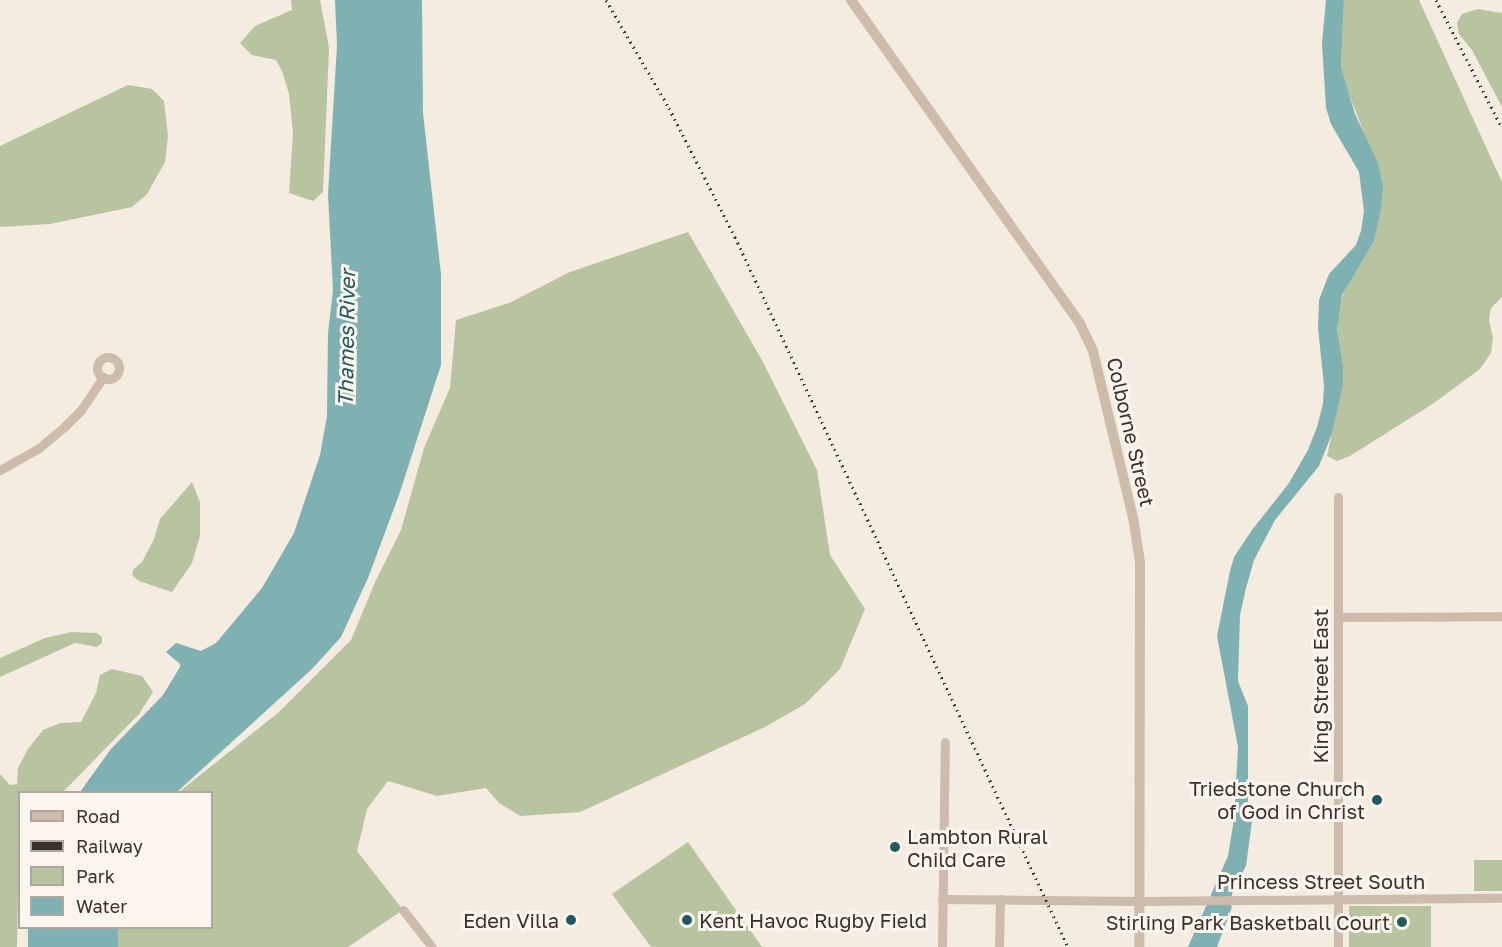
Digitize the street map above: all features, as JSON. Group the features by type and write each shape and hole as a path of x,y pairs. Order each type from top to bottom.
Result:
{"street":[{"name":"Colborne Street","path":"851,0 1080,324 1093,351 1133,518 1140,562 1141,901 1139,947"},
{"path":"0,470 39,448 65,426 85,405 103,377"},
{"name":"King Street East","path":"1338,497 1338,947"},
{"path":"1338,617 1502,616"},
{"path":"942,947 945,742"},
{"name":"Princess Street South","path":"942,899 1141,901 1502,898"},
{"path":"999,947 1000,899"},
{"path":"403,910 432,947"}],"green space":[{"path":"291,0 320,0 329,48 323,192 313,201 289,193 293,133 289,94 282,71 276,60 252,55 240,43 255,26 292,10"},
{"path":"1344,0 1419,0 1502,182 1502,297 1491,308 1489,320 1493,338 1491,353 1480,369 1434,403 1350,456 1337,461 1327,456 1343,386 1343,365 1337,328 1338,310 1347,282 1374,241 1381,210 1363,130 1345,84 1341,67"},
{"path":"1478,9 1502,13 1502,107 1472,50 1459,34 1457,23 1462,14"},
{"path":"128,85 152,89 164,101 168,136 165,162 147,194 132,207 50,224 0,227 0,146"},
{"path":"688,232 763,362 817,470 830,555 865,609 840,669 805,704 765,727 580,812 520,816 499,803 486,788 437,796 388,781 367,809 357,851 403,910 348,947 115,947 118,929 213,929 213,791 180,791 279,712 351,640 376,580 401,530 424,448 450,388 456,320 509,303 570,272"},
{"path":"192,482 200,502 200,536 192,563 172,592 139,581 132,575 133,570 142,562 154,539 160,519"},
{"path":"72,632 97,633 102,637 102,643 97,647 75,643 0,677 0,658 45,638"},
{"path":"112,669 142,676 153,692 139,714 64,791 18,791 17,947 0,947 0,774 10,785 17,784 18,768 28,749 43,730 60,723 81,722 96,693 100,675"},
{"name":"Kent Havoc Rugby Field","path":"688,842 762,947 651,947 612,894"},
{"path":"1474,860 1502,860 1502,891 1474,891"},
{"path":"1349,906 1431,906 1431,947 1349,947"}],"water":[{"name":"Thames River","path":"335,0 422,0 423,113 441,274 441,365 399,495 368,578 341,637 312,669 178,791 81,791 111,749 163,695 180,667 180,664 166,652 176,643 201,651 216,643 262,588 294,533 320,455 327,416 328,333 333,290 328,194 337,46"},
{"path":"1326,0 1344,0 1341,67 1355,114 1378,163 1383,187 1381,210 1374,241 1342,295 1337,328 1343,365 1343,386 1332,434 1319,466 1275,520 1254,560 1240,615 1238,681 1248,706 1248,802 1252,821 1246,866 1233,890 1230,904 1232,907 1217,947 1188,947 1228,856 1234,819 1238,747 1217,636 1230,571 1234,557 1252,530 1289,483 1308,450 1317,427 1323,404 1324,385 1318,328 1319,300 1329,274 1356,245 1364,211 1359,172 1331,124 1326,108 1322,43"},
{"path":"28,929 118,929 118,947 28,947"}],"railway":[{"path":"606,0 669,108 735,237 1068,947"},
{"path":"1436,0 1502,128"}],"place":[{"name":"Triedstone Church of God in Christ","path":"1377,800"},
{"name":"Lambton Rural Child Care","path":"895,847"},
{"name":"Eden Villa","path":"571,920"},
{"name":"Kent Havoc Rugby Field","path":"687,920"},
{"name":"Stirling Park Basketball Court","path":"1402,922"}]}
